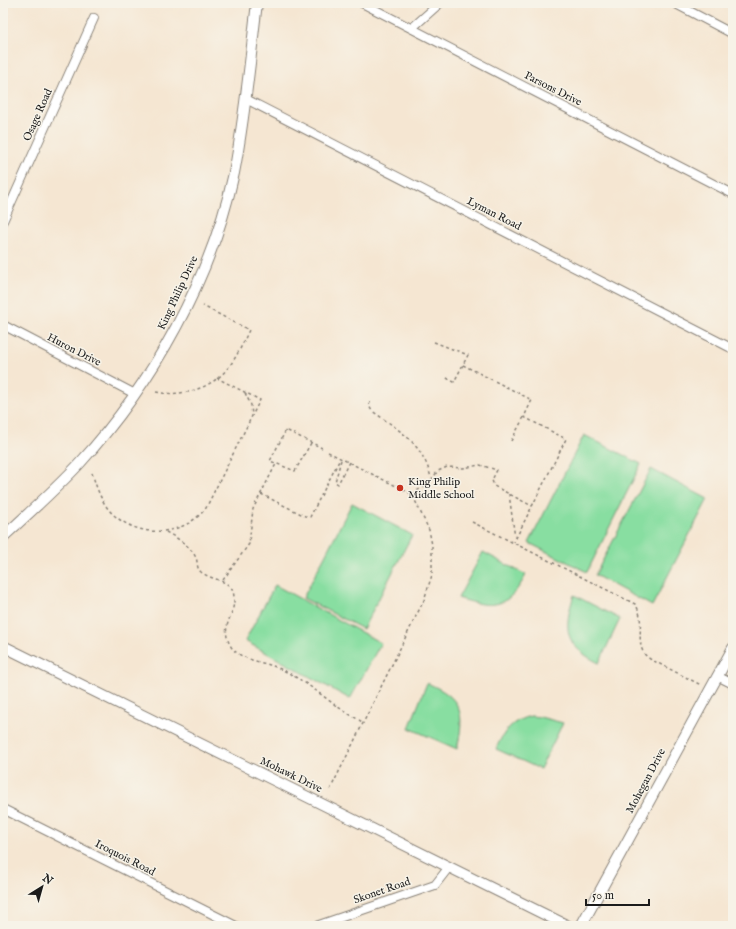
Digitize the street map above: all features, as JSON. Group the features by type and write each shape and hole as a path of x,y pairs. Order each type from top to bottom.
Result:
{"street":[{"name":"King Philip Drive","path":"3,537 81,462 135,394 177,328 196,287 214,242 233,174 246,98 257,3"},
{"name":"Parsons Drive","path":"362,3 733,194"},
{"path":"412,28 440,3"},
{"path":"674,3 733,34"},
{"name":"Osage Road","path":"3,221 94,18"},
{"name":"Lyman Road","path":"246,98 733,349"},
{"name":"Huron Drive","path":"3,325 135,394"},
{"name":"Mohawk Drive","path":"3,646 568,926"},
{"name":"Mohegan Drive","path":"581,926 733,648"},
{"path":"717,676 733,684"},
{"name":"Iroquois Road","path":"3,809 236,926"},
{"name":"Skonet Road","path":"316,926 435,885 448,867"}],"path":[{"path":"156,392 169,394 194,390 217,378 228,368 235,357 249,330 203,306"},
{"path":"434,342 468,355 454,382 445,377"},
{"path":"463,364 532,400 511,441"},
{"path":"166,532 190,524 203,513 260,400 217,378"},
{"path":"245,393 251,405 252,418"},
{"path":"370,402 369,406 372,412 403,433 422,452 431,478"},
{"path":"514,542 566,439 524,417"},
{"path":"311,443 295,471 270,461 286,430 322,448"},
{"path":"328,452 412,494 429,530 432,545 432,575 424,600 329,792"},
{"path":"261,494 305,516 310,517 340,459"},
{"path":"340,459 335,482 338,484 349,462"},
{"path":"223,580 249,544 250,517 276,464"},
{"path":"412,494 428,484 431,478 438,471 447,467 463,468 480,465 497,470 492,480 493,485 532,506"},
{"path":"92,473 97,489 105,505 114,515 125,523 142,529 166,532 179,539 196,558 198,570 202,573 223,580 227,584 234,598 226,629 228,639 233,649 254,660 294,675 364,723"},
{"path":"509,494 515,539"},
{"path":"472,522 635,604 640,612 640,646 643,654 710,690"}],"green space":[{"path":"584,435 641,464 587,572 529,543"},
{"path":"651,469 708,499 652,606 595,575"},
{"path":"352,503 412,535 363,629 303,598"},
{"path":"483,552 526,575 513,594 506,600 490,605 470,602 458,598"},
{"path":"275,585 381,643 350,699 245,641"},
{"path":"574,595 620,619 599,663 587,657 579,650 569,635 568,618"},
{"path":"427,683 448,695 458,708 461,717 461,726 457,749 409,728"},
{"path":"531,716 563,723 540,769 496,749 505,732 513,724 518,720"}],"place":[{"name":"King Philip Middle School","path":"400,488"}]}
